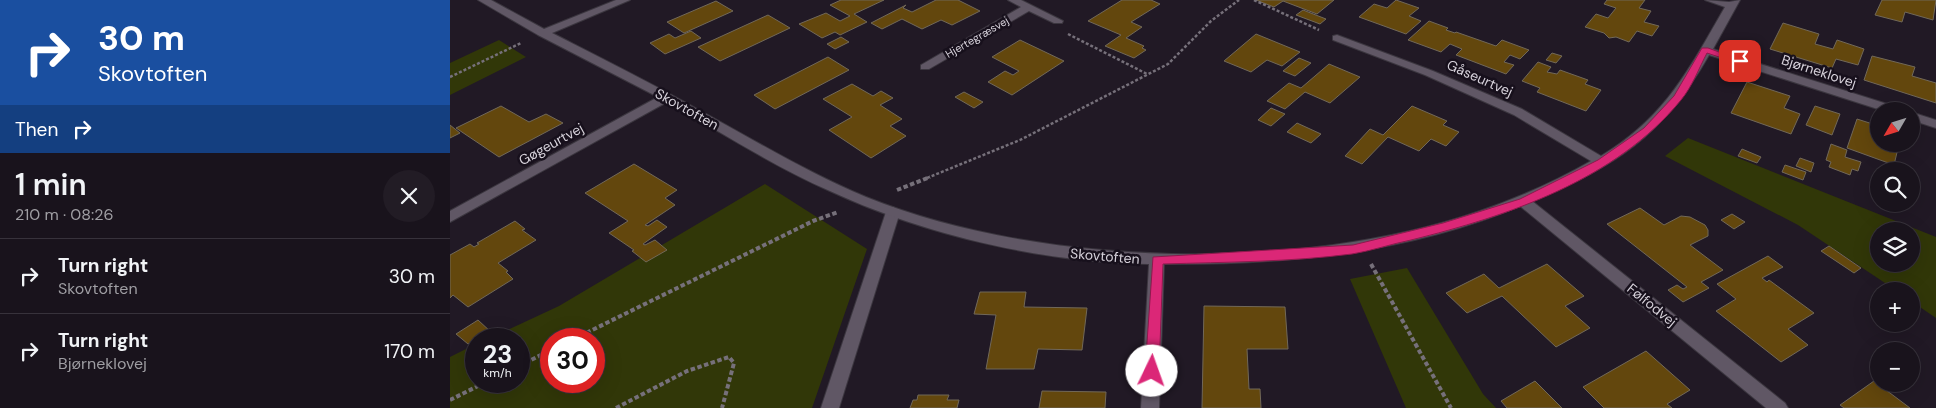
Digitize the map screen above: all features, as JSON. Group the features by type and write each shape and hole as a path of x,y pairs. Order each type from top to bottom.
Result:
{"street":[{"name":"Skovtoften","path":"482,0 667,97 805,176 866,202 893,212 989,239 1066,252 1157,260 1252,257 1362,247 1444,227 1524,202 1602,162 1647,130 1678,97 1734,3"},
{"path":"542,33 625,0"},
{"name":"Hjertegræsvej","path":"1013,0 1058,21"},
{"path":"1710,0 1734,3"},
{"name":"Hjertegræsvej","path":"925,67 1029,7"},
{"name":"Gåseurtvej","path":"1337,38 1429,73 1518,112 1602,162"},
{"name":"Bjørneklovej","path":"1705,50 1870,103"},
{"name":"Gøgeurtvej","path":"450,217 667,97"},
{"path":"1920,119 1936,124"},
{"name":"Følfodvej","path":"1524,202 1779,408"},
{"path":"830,408 893,212"},
{"path":"1150,408 1157,260"}],"path":[{"path":"596,328 813,221 866,202 1020,140 1168,64 1211,21 1239,0"},
{"path":"1254,0 1337,38"},
{"path":"1058,21 1058,30 1148,74"},
{"path":"450,76 542,33"},
{"path":"1362,247 1451,408"},
{"path":"616,408 680,375 721,358 729,357 734,363 722,408"},
{"path":"450,400 465,392"}],"green space":[{"path":"499,40 526,57 450,95 450,63"},
{"path":"1688,138 1898,222 1870,222 1870,272 1920,272 1920,231 1936,237 1936,318 1920,307 1920,282 1884,282 1798,225 1665,156"},
{"path":"765,184 867,249 812,408 450,408 450,357 465,350 465,393 530,393 530,328 512,328 559,306"},
{"path":"1407,268 1483,394 1496,408 1406,408 1350,279"}],"building":[{"path":"841,0 884,0 854,14 867,22 840,35 835,32 822,38 799,24 826,13 840,21 850,16 830,5"},
{"path":"936,0 958,0 980,11 952,25 941,20 922,29 902,19 882,29 871,23 906,5 903,8 912,12"},
{"path":"1122,0 1151,0 1160,4 1131,22 1142,27 1126,38 1144,46 1142,48 1146,50 1134,58 1105,46 1121,35 1088,21"},
{"path":"1256,0 1334,0 1317,14 1283,1 1274,7"},
{"path":"1396,0 1419,8 1409,16 1421,21 1406,34 1359,17 1374,4 1387,8"},
{"path":"1607,0 1645,0 1639,8 1651,11 1644,22 1659,26 1652,36 1637,31 1629,42 1616,37 1609,38 1604,33 1585,27 1596,14 1608,18 1616,8 1604,4"},
{"path":"1882,0 1936,0 1933,20 1905,12 1902,22 1875,15"},
{"path":"716,1 733,11 684,33 667,22"},
{"path":"1303,10 1326,19 1320,24 1296,15"},
{"path":"768,15 790,28 720,61 698,47"},
{"path":"1429,21 1448,28 1446,30 1496,46 1502,40 1529,50 1520,59 1510,55 1504,62 1514,65 1506,74 1456,55 1462,49 1450,44 1441,52 1408,40"},
{"path":"1783,23 1819,34 1815,44 1833,49 1837,40 1864,49 1858,65 1836,59 1832,68 1770,49"},
{"path":"691,31 701,38 665,54 650,43 669,34 675,38"},
{"path":"1256,34 1300,52 1282,66 1267,60 1251,72 1224,61"},
{"path":"841,37 849,42 835,49 827,44"},
{"path":"1020,40 1064,61 1012,95 988,82 1005,71 1013,75 1019,71 992,57"},
{"path":"1552,53 1562,56 1556,63 1546,60"},
{"path":"1872,56 1915,67 1912,76 1936,83 1936,103 1864,80"},
{"path":"828,57 849,70 775,109 754,95"},
{"path":"1299,58 1311,63 1295,76 1283,71"},
{"path":"1538,62 1551,67 1547,72 1557,74 1560,70 1588,80 1585,84 1601,90 1586,111 1537,92 1540,88 1522,81"},
{"path":"1329,64 1360,77 1330,103 1305,92 1285,109 1267,101 1289,83 1301,88"},
{"path":"1747,82 1790,96 1784,108 1800,114 1791,134 1731,113"},
{"path":"852,84 873,96 881,91 893,98 880,105 902,119 890,126 906,136 871,158 829,130 852,117 823,99"},
{"path":"964,92 983,102 974,108 955,97"},
{"path":"501,106 529,122 546,114 563,123 499,157 456,128"},
{"path":"1412,106 1447,121 1443,125 1459,132 1446,146 1431,139 1419,151 1388,137 1362,164 1345,156 1370,129 1383,135"},
{"path":"1815,106 1840,114 1832,135 1806,125"},
{"path":"1271,108 1285,114 1271,126 1258,120"},
{"path":"1857,119 1870,123 1870,152 1897,152 1895,162 1886,162 1847,148"},
{"path":"1297,123 1321,134 1311,143 1287,132"},
{"path":"450,125 460,133 450,138"},
{"path":"1831,144 1847,150 1845,157 1861,162 1858,171 1852,169 1850,175 1829,167 1831,162 1826,160"},
{"path":"1742,149 1761,157 1757,163 1738,156"},
{"path":"1800,158 1814,163 1811,172 1796,166"},
{"path":"634,164 677,190 665,198 675,205 645,225 648,226 657,220 667,227 643,244 645,245 655,240 667,250 646,262 632,251 634,250 609,233 628,221 585,193"},
{"path":"1785,165 1806,172 1803,180 1782,172"},
{"path":"1640,208 1664,225 1681,216 1690,217 1705,225 1708,230 1708,236 1690,245 1723,270 1701,282 1709,288 1683,302 1668,290 1677,285 1683,289 1687,287 1607,224"},
{"path":"1732,214 1745,222 1734,229 1721,220"},
{"path":"515,221 525,229 522,230 536,240 498,263 508,271 506,272 513,279 468,307 453,295 450,298 450,255 470,244 474,247 479,244 477,243"},
{"path":"1829,246 1861,268 1854,273 1821,251"},
{"path":"1768,256 1783,267 1762,278 1767,282 1769,280 1814,313 1788,329 1808,345 1781,362 1716,311 1736,299 1717,284"},
{"path":"1547,264 1584,296 1565,306 1590,328 1556,347 1502,296 1467,313 1446,293 1484,274 1499,288"},
{"path":"980,292 1026,292 1024,307 1087,308 1082,350 1038,349 1034,369 986,369 996,315 974,314"},
{"path":"1204,306 1285,307 1288,349 1247,349 1249,389 1260,389 1261,408 1202,408"},
{"path":"478,320 487,328 465,328"},
{"path":"465,328 465,342 456,334"},
{"path":"1646,351 1690,390 1667,404 1672,408 1604,408 1583,387"},
{"path":"1535,381 1562,408 1507,408 1501,401"},
{"path":"1870,384 1870,392 1889,392 1910,408 1844,408 1840,405"},
{"path":"1042,391 1106,392 1105,408 1039,408"},
{"path":"918,395 949,395 947,400 959,400 957,408 910,408 913,400 917,400"}],"route":[{"path":"1152,371 1157,260 1252,257 1353,249 1444,227 1524,202 1602,162 1647,130 1678,97 1705,50 1740,61"}]}
